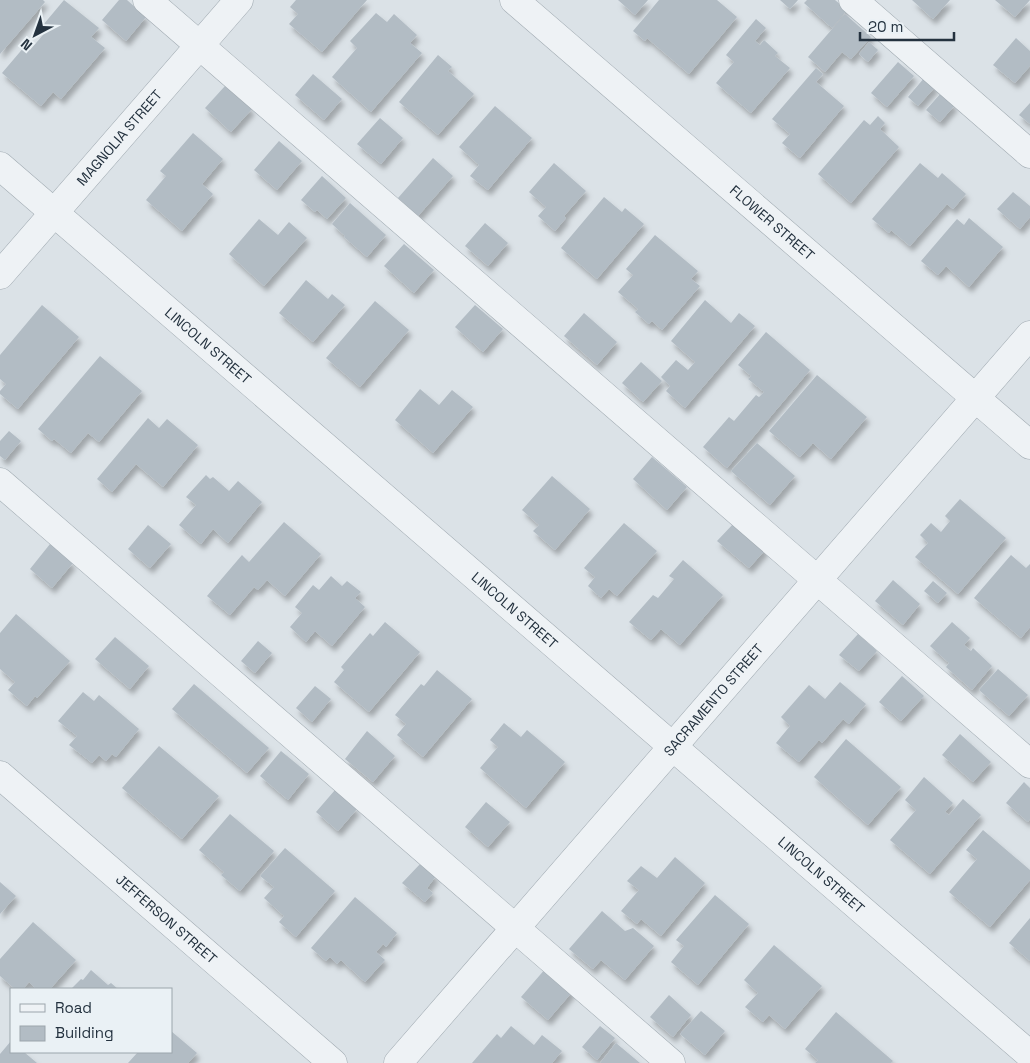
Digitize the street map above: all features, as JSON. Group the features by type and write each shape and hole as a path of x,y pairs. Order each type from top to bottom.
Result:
{"street":[{"path":"147,0 1030,764"},
{"name":"MAGNOLIA STREET","path":"0,275 239,0"},
{"name":"FLOWER STREET","path":"514,0 1030,445"},
{"path":"853,0 1030,154"},
{"name":"LINCOLN STREET","path":"0,166 1030,1055"},
{"name":"SACRAMENTO STREET","path":"398,1063 1030,335"},
{"path":"0,482 670,1063"},
{"name":"JEFFERSON STREET","path":"0,776 333,1063"}],"building":[{"path":"0,0 43,0 45,2 0,54"},
{"path":"64,0 99,28 91,37 105,48 61,99 53,92 41,106 2,73 25,46 30,50 43,35 38,31"},
{"path":"119,0 127,0 146,17 126,41 102,20"},
{"path":"296,0 367,0 322,52 289,24 298,14 290,7"},
{"path":"618,0 648,0 635,15"},
{"path":"659,0 717,0 737,17 689,74 647,38 645,41 633,31"},
{"path":"780,0 798,0 790,9"},
{"path":"807,0 835,0 847,10 832,28 804,3"},
{"path":"912,0 950,0 933,19"},
{"path":"995,0 1030,0 1015,17"},
{"path":"376,13 387,22 394,14 417,35 410,43 422,53 371,112 332,77 357,48 350,41"},
{"path":"845,14 871,37 851,59 842,52 825,72 808,57"},
{"path":"756,19 766,28 755,41 760,45 764,40 778,53 775,56 790,68 751,113 716,83 734,62 726,55"},
{"path":"1016,38 1030,51 1030,66 1015,83 993,65"},
{"path":"869,42 878,50 868,62 859,54"},
{"path":"438,55 452,67 448,71 474,94 438,135 399,102"},
{"path":"898,62 914,76 887,107 871,93"},
{"path":"816,68 823,74 816,82 844,106 800,158 782,143 790,134 772,119"},
{"path":"313,74 342,99 324,120 295,95"},
{"path":"925,77 936,86 918,106 908,97"},
{"path":"225,86 252,109 231,132 205,108"},
{"path":"941,93 955,105 940,122 926,110"},
{"path":"1030,103 1030,124 1019,115"},
{"path":"495,106 532,138 488,190 470,176 479,165 459,147"},
{"path":"878,116 885,123 880,129 899,147 851,203 818,174 864,120 870,125"},
{"path":"380,118 403,138 381,164 357,144"},
{"path":"193,133 223,159 202,184 213,194 182,231 146,200 166,176 160,171"},
{"path":"279,141 302,161 277,190 254,170"},
{"path":"433,158 453,176 418,216 398,198"},
{"path":"554,163 586,191 564,216 566,218 555,231 538,216 546,207 529,192"},
{"path":"920,163 938,178 942,173 966,194 953,209 947,204 910,246 891,230 889,233 872,219"},
{"path":"322,176 346,198 327,219 301,200"},
{"path":"1013,192 1030,206 1030,217 1020,229 997,209"},
{"path":"604,197 622,212 625,208 644,224 597,279 561,248"},
{"path":"350,203 386,235 367,257 332,224"},
{"path":"969,218 1003,247 969,287 946,266 938,275 921,261 957,219 964,225"},
{"path":"259,219 278,235 289,222 307,238 264,286 229,254"},
{"path":"485,223 508,243 488,266 465,246"},
{"path":"655,235 698,271 691,279 700,286 662,330 652,321 649,324 635,312 638,309 618,292 633,275 626,269"},
{"path":"404,244 434,270 414,293 384,266"},
{"path":"306,280 328,299 332,294 345,305 313,342 279,313"},
{"path":"705,300 731,323 739,313 755,326 685,408 666,391 670,386 661,377 676,360 688,370 695,362 671,341"},
{"path":"375,301 409,330 360,387 326,358"},
{"path":"42,305 79,337 18,409 0,394 0,391 6,384 0,379 0,355"},
{"path":"475,305 503,329 483,352 455,327"},
{"path":"584,313 617,342 597,365 564,336"},
{"path":"766,332 810,370 727,468 703,447 729,417 734,421 756,395 759,397 764,392 748,379 751,376 738,365"},
{"path":"100,356 142,391 99,442 88,433 71,453 38,429"},
{"path":"641,362 662,381 643,402 622,383"},
{"path":"817,375 867,417 831,459 813,443 800,457 769,431"},
{"path":"420,389 439,405 452,390 473,407 433,453 395,420"},
{"path":"148,418 159,428 167,419 198,445 163,487 136,464 112,492 97,479"},
{"path":"9,431 21,441 5,460 0,456 0,441"},
{"path":"757,443 795,476 770,505 731,471"},
{"path":"652,457 687,487 667,510 633,479"},
{"path":"206,475 210,479 213,477 229,491 238,481 262,502 228,543 213,529 201,544 179,525 196,505 186,497"},
{"path":"552,476 590,509 555,550 533,531 539,525 522,510"},
{"path":"960,499 1006,538 958,594 915,557 928,543 920,535 931,523 941,532 950,521 945,516"},
{"path":"284,522 321,554 285,596 267,580 258,590 254,587 230,615 207,596 242,555 249,562"},
{"path":"735,522 766,549 749,568 717,541"},
{"path":"624,523 657,551 617,596 609,589 601,598 588,586 595,577 584,568"},
{"path":"148,525 171,544 150,568 128,549"},
{"path":"50,544 73,563 52,588 30,569"},
{"path":"1011,555 1026,568 1030,564 1030,627 1021,638 974,598"},
{"path":"683,560 723,595 680,645 661,629 651,640 629,622 653,595 658,598 674,579 669,576"},
{"path":"331,576 342,586 347,581 361,592 355,598 365,607 332,646 315,631 306,642 290,627 302,613 295,607 313,585 319,590"},
{"path":"893,580 920,604 903,625 875,601"},
{"path":"933,581 947,593 938,603 924,591"},
{"path":"16,614 70,661 37,698 35,696 27,706 8,690 15,682 0,669 0,633"},
{"path":"385,622 420,652 369,712 334,682 344,670 341,667 370,633 373,636"},
{"path":"952,622 970,638 964,645 971,651 973,648 992,666 972,690 946,667 949,663 930,646"},
{"path":"858,634 877,651 859,671 839,655"},
{"path":"115,637 149,666 130,689 95,659"},
{"path":"258,641 272,653 255,673 241,661"},
{"path":"998,669 1028,695 1009,716 979,690"},
{"path":"437,670 472,699 423,757 397,735 406,724 395,715 421,684 424,686"},
{"path":"902,676 924,696 901,721 879,702"},
{"path":"840,682 866,704 849,724 843,719 822,743 819,740 799,762 776,743 790,726 781,717 809,685 825,699"},
{"path":"194,684 269,748 247,773 172,709"},
{"path":"315,686 331,699 312,722 296,708"},
{"path":"83,692 94,701 99,695 139,729 116,757 112,754 106,761 99,755 92,763 69,745 77,736 58,721"},
{"path":"504,723 521,737 527,730 565,762 526,808 480,768 498,747 490,740"},
{"path":"367,731 395,756 373,782 345,759"},
{"path":"960,734 991,762 973,782 942,755"},
{"path":"846,739 901,787 868,825 814,777"},
{"path":"159,746 219,796 182,839 122,788"},
{"path":"281,751 309,774 288,800 260,776"},
{"path":"924,777 953,803 945,812 949,815 963,799 981,815 930,874 890,840 916,810 905,800"},
{"path":"1024,782 1030,788 1030,819 1028,822 1006,803"},
{"path":"335,790 357,809 338,831 316,812"},
{"path":"486,802 510,822 488,847 465,827"},
{"path":"230,814 274,851 240,891 221,875 224,872 199,850"},
{"path":"983,830 1030,870 1030,880 990,927 949,892 977,859 966,850"},
{"path":"285,848 335,891 296,937 279,922 284,916 264,898 274,887 260,876"},
{"path":"675,857 705,883 661,936 641,919 637,924 621,911 639,890 627,881 641,866 657,878"},
{"path":"421,863 436,876 427,888 433,893 425,902 402,883"},
{"path":"0,882 16,896 0,914"},
{"path":"715,895 749,924 698,985 671,962 684,946 676,940"},
{"path":"355,897 397,933 386,947 383,944 376,952 385,960 365,982 341,960 337,964 330,957 326,961 311,948"},
{"path":"602,911 625,931 633,928 654,946 625,980 601,960 593,969 569,949"},
{"path":"1030,918 1030,961 1009,943"},
{"path":"33,922 76,960 51,988 35,988 29,982 24,988 14,988 0,976 0,959"},
{"path":"774,945 822,986 785,1029 769,1015 763,1022 745,1007 758,993 744,980"},
{"path":"546,968 573,991 548,1020 521,997"},
{"path":"91,970 108,985 111,983 117,988 72,988 81,979 83,980"},
{"path":"669,995 691,1015 673,1037 650,1017"},
{"path":"701,1011 725,1031 705,1055 680,1034"},
{"path":"836,1012 893,1061 891,1063 815,1063 818,1060 805,1049"},
{"path":"511,1026 534,1045 542,1035 562,1051 552,1063 472,1063 497,1034 501,1038"},
{"path":"600,1026 615,1038 597,1060 582,1047"},
{"path":"172,1032 197,1053 188,1063 128,1063 137,1053 172,1053"},
{"path":"10,1042 10,1053 25,1053 37,1063 0,1063 0,1054"},
{"path":"616,1043 640,1063 600,1063"}]}
